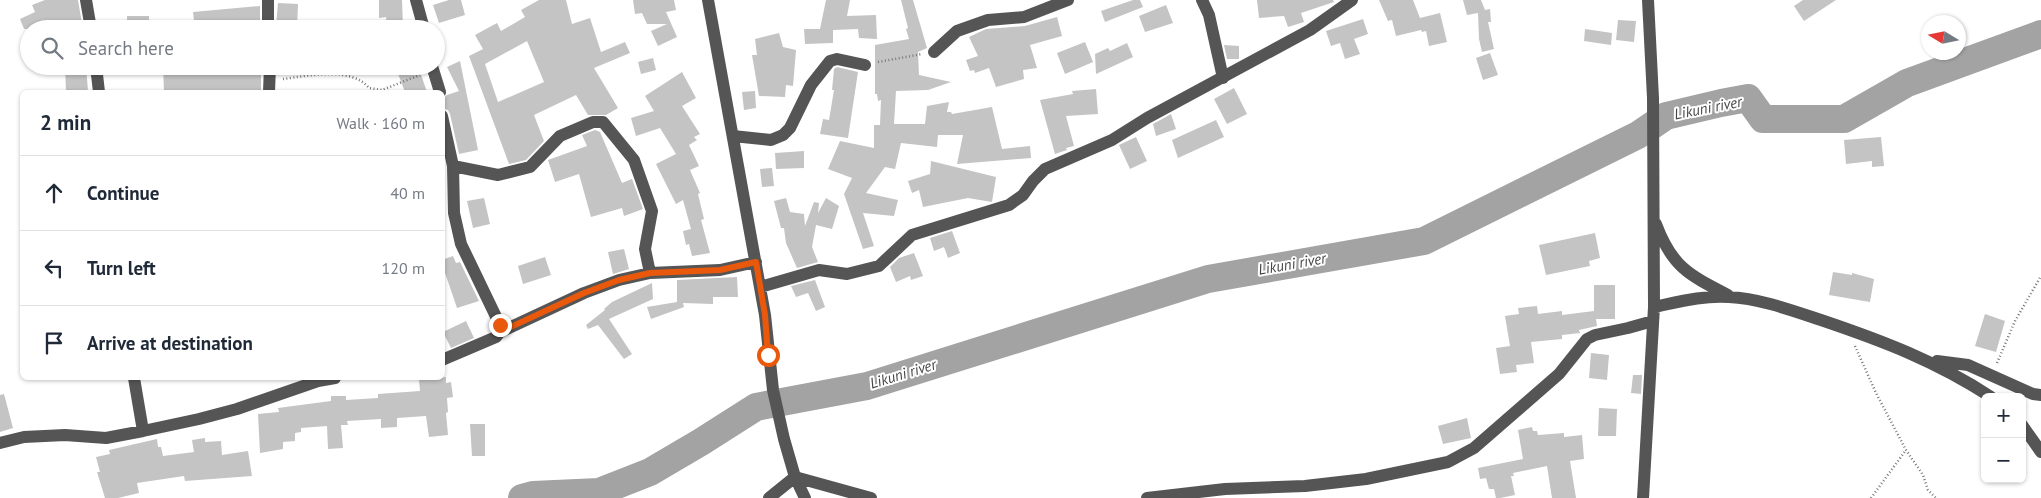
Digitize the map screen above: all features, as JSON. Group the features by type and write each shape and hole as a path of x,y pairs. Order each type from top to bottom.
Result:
{"street":[{"path":"86,0 89,20"},
{"path":"268,0 268,20"},
{"path":"416,0 422,20"},
{"path":"708,0 756,262 778,416 795,478 806,498"},
{"path":"934,52 957,31 988,20 1024,17 1068,0"},
{"path":"1202,0 1208,15 1222,78"},
{"path":"760,287 820,270 847,274 879,266 912,235 1009,205 1023,195 1045,169 1112,140 1146,118 1310,30 1352,0"},
{"path":"1643,498 1654,320 1653,113 1648,0"},
{"path":"733,136 771,140 783,135 790,128 811,85 830,61 837,59 865,65"},
{"path":"97,75 99,90"},
{"path":"270,75 270,90"},
{"path":"435,75 439,90"},
{"path":"453,166 498,176 530,167 560,136 593,122 604,122 634,160 652,212 645,249 650,273"},
{"path":"445,130 453,166 454,213 461,244 485,291 500,325 500,332"},
{"path":"1653,216 1661,238 1678,265 1696,279 1730,296"},
{"path":"445,359 496,337 500,332 584,293 619,280 650,273 720,270 756,262"},
{"path":"1654,307 1703,297 1730,296 1787,308 1875,338 1927,360 1960,377 1985,393"},
{"path":"1147,498 1225,488 1305,486 1366,479 1448,462 1474,448 1559,374 1587,339 1595,335 1654,320"},
{"path":"1927,360 1968,366 2033,394 2041,394"},
{"path":"134,380 143,431"},
{"path":"0,444 24,437 65,434 106,438 199,420 324,380"},
{"path":"2026,431 2041,452"},
{"path":"769,498 795,478"},
{"path":"795,478 871,498"}],"path":[{"path":"865,65 934,52"},
{"path":"275,75 280,79 317,75"},
{"path":"341,75 365,83 370,88 382,90 417,75"},
{"path":"1991,376 2015,320 2041,276"},
{"path":"1846,328 1876,393 1906,450 1924,475 1928,490 1936,498"},
{"path":"1871,498 1906,450"}],"building":[{"path":"45,0 78,0 81,20 20,20 35,12 32,5"},
{"path":"379,0 402,0 403,20 386,20 386,17 379,18"},
{"path":"449,0 461,0 465,15 445,21 438,20 433,5"},
{"path":"539,0 566,0 572,24 590,18 601,52 625,42 630,53 594,68 618,108 606,115 588,115 576,95 534,115 544,141 526,160 509,164 469,56 483,49 475,35 497,23 501,31 525,17 521,10","holes":["527,41 544,82 498,102 485,64"]},
{"path":"633,0 674,0 676,10 666,12 677,37 658,46 651,31 667,24 647,24 642,13 635,14"},
{"path":"826,0 850,0 847,16 876,15 877,39 859,38 858,29 833,30 833,43 805,44 804,29 820,29"},
{"path":"901,0 913,0 927,48 918,52 919,75 951,82 928,90 896,91 894,124 925,124 927,106 949,102 947,112 952,114 992,107 1002,149 1030,146 1031,158 957,164 963,135 938,135 937,147 901,143 895,169 885,167 866,193 898,200 894,216 863,213 874,246 863,249 844,194 852,178 828,169 840,141 874,148 874,125 880,125 881,100 878,101 877,94 875,94 875,45 909,39"},
{"path":"1133,0 1140,0 1143,7 1105,22 1101,11"},
{"path":"1257,0 1333,0 1334,2 1301,13 1304,22 1288,27 1284,16 1259,18"},
{"path":"1379,0 1413,0 1420,18 1440,13 1447,42 1429,46 1426,31 1422,32 1421,30 1396,36 1392,20 1388,21"},
{"path":"1463,0 1481,0 1485,10 1490,9 1491,22 1488,22 1494,49 1482,52 1479,39 1478,13 1467,15"},
{"path":"1803,0 1836,0 1804,21 1794,6"},
{"path":"278,3 298,4 297,20 277,20"},
{"path":"1166,5 1173,23 1145,32 1139,16"},
{"path":"260,6 260,20 194,20 193,12"},
{"path":"127,16 149,16 149,20 127,20"},
{"path":"1057,17 1062,36 1030,45 1037,68 1023,70 1024,79 996,87 989,68 975,73 974,70 970,71 966,60 978,56 969,37 986,29 1025,26"},
{"path":"1363,19 1368,34 1354,39 1360,54 1345,59 1340,43 1331,46 1326,31"},
{"path":"1618,20 1636,21 1634,42 1616,40"},
{"path":"1585,29 1612,33 1611,45 1584,41"},
{"path":"779,33 783,47 796,50 793,86 786,85 785,97 759,96 752,55 757,55 755,39"},
{"path":"1085,42 1093,62 1065,74 1057,53"},
{"path":"1127,43 1133,57 1096,74 1095,54 1108,48 1110,51"},
{"path":"1224,45 1239,46 1239,59 1227,59"},
{"path":"1490,53 1498,75 1483,80 1476,58"},
{"path":"653,58 656,70 641,74 638,62"},
{"path":"460,61 478,150 459,154 450,114 445,109 445,97 459,91 447,67"},
{"path":"837,67 858,72 848,138 820,134 823,119 829,120 834,90 832,90 834,69"},
{"path":"682,72 696,98 682,106 700,134 694,137 697,140 689,145 699,166 690,170 700,193 698,194 704,219 701,220 710,253 692,256 689,244 686,245 683,231 691,229 683,200 676,204 656,164 676,154 660,128 636,136 631,118 654,111 645,96"},
{"path":"65,75 87,75 88,90 66,90"},
{"path":"163,75 261,75 261,90 164,90"},
{"path":"398,75 421,75 426,90 404,90"},
{"path":"1234,88 1247,114 1227,124 1214,99"},
{"path":"1096,89 1098,114 1066,116 1074,146 1055,154 1040,100 1073,94 1072,91"},
{"path":"755,91 756,108 744,110 742,92"},
{"path":"1171,114 1176,129 1156,136 1153,124"},
{"path":"1216,120 1224,137 1178,158 1172,140"},
{"path":"595,130 600,132 622,183 632,179 643,209 624,216 622,208 591,217 579,174 555,182 548,160 587,146 582,135"},
{"path":"1136,137 1147,161 1130,169 1119,145"},
{"path":"1881,137 1884,166 1872,167 1872,161 1846,164 1844,140"},
{"path":"804,151 804,168 776,169 775,153"},
{"path":"931,161 996,177 992,202 968,198 923,207 919,190 912,193 908,181 930,174"},
{"path":"772,168 774,186 762,187 760,169"},
{"path":"484,198 490,224 473,228 467,201"},
{"path":"786,198 790,212 804,214 805,226 814,202 819,203 818,213 826,198 839,206 832,229 816,225 812,247 818,262 797,268 786,243 784,228 781,228 774,201"},
{"path":"952,231 960,253 948,258 944,247 934,251 930,238"},
{"path":"1595,233 1600,258 1589,261 1590,266 1546,275 1539,245"},
{"path":"624,249 629,269 613,274 608,252"},
{"path":"914,253 923,276 911,280 910,276 896,282 890,267 899,258"},
{"path":"453,256 456,263 460,262 479,301 457,308 445,273 445,259"},
{"path":"545,257 551,275 523,284 518,266"},
{"path":"1833,272 1852,275 1852,273 1874,279 1870,302 1829,295"},
{"path":"737,277 738,297 713,297 713,304 683,303 684,307 651,319 647,307 677,302 677,280"},
{"path":"815,280 825,307 816,311 808,293 796,297 791,286"},
{"path":"652,283 653,299 609,319 632,354 624,359 598,325 588,329 586,325 612,302"},
{"path":"1594,285 1615,285 1615,319 1596,319 1597,326 1579,330 1580,333 1562,335 1562,339 1531,342 1534,363 1516,365 1517,372 1500,374 1496,348 1510,346 1505,316 1519,314 1518,308 1537,306 1538,314 1562,311 1562,315 1594,311"},
{"path":"1985,314 2005,321 1996,352 1975,346"},
{"path":"466,321 474,338 451,348 445,336 445,331"},
{"path":"1591,353 1609,355 1607,380 1589,378"},
{"path":"1633,375 1642,375 1641,394 1631,393"},
{"path":"445,377 446,383 451,382 453,397 447,398 448,435 429,437 426,416 397,418 397,427 381,428 381,419 347,421 348,425 341,425 343,448 328,449 327,426 301,428 301,432 295,433 295,441 283,442 283,449 260,453 258,414 279,412 278,408 331,401 331,396 346,396 346,400 378,398 378,394 420,391 419,380 445,380"},
{"path":"4,394 13,428 0,432 0,395"},
{"path":"1599,408 1617,409 1616,436 1598,436"},
{"path":"1467,418 1471,438 1443,444 1438,426"},
{"path":"470,424 485,424 485,456 472,456"},
{"path":"1532,427 1533,431 1537,431 1538,435 1564,433 1564,437 1582,435 1584,459 1570,461 1576,498 1552,498 1547,466 1513,473 1514,476 1511,476 1515,495 1500,498 1496,498 1494,489 1489,489 1486,478 1480,479 1478,468 1523,459 1518,430"},
{"path":"205,438 205,442 221,441 222,455 248,451 252,476 185,481 184,476 137,483 139,493 118,498 105,498 97,472 100,472 96,457 110,454 109,450 157,439 158,447 161,447 163,456 194,452 192,440"}],"waterway":[{"name":"Likuni river","path":"522,498 533,495 599,492 650,472 756,407 867,386 1208,279 1424,241 1638,135 1666,116 1748,98 1763,119 1844,119 1907,83 2041,34"}],"route":[{"path":"500,325 500,332 584,293 619,280 650,273 720,270 756,262 765,315 768,355"}]}
